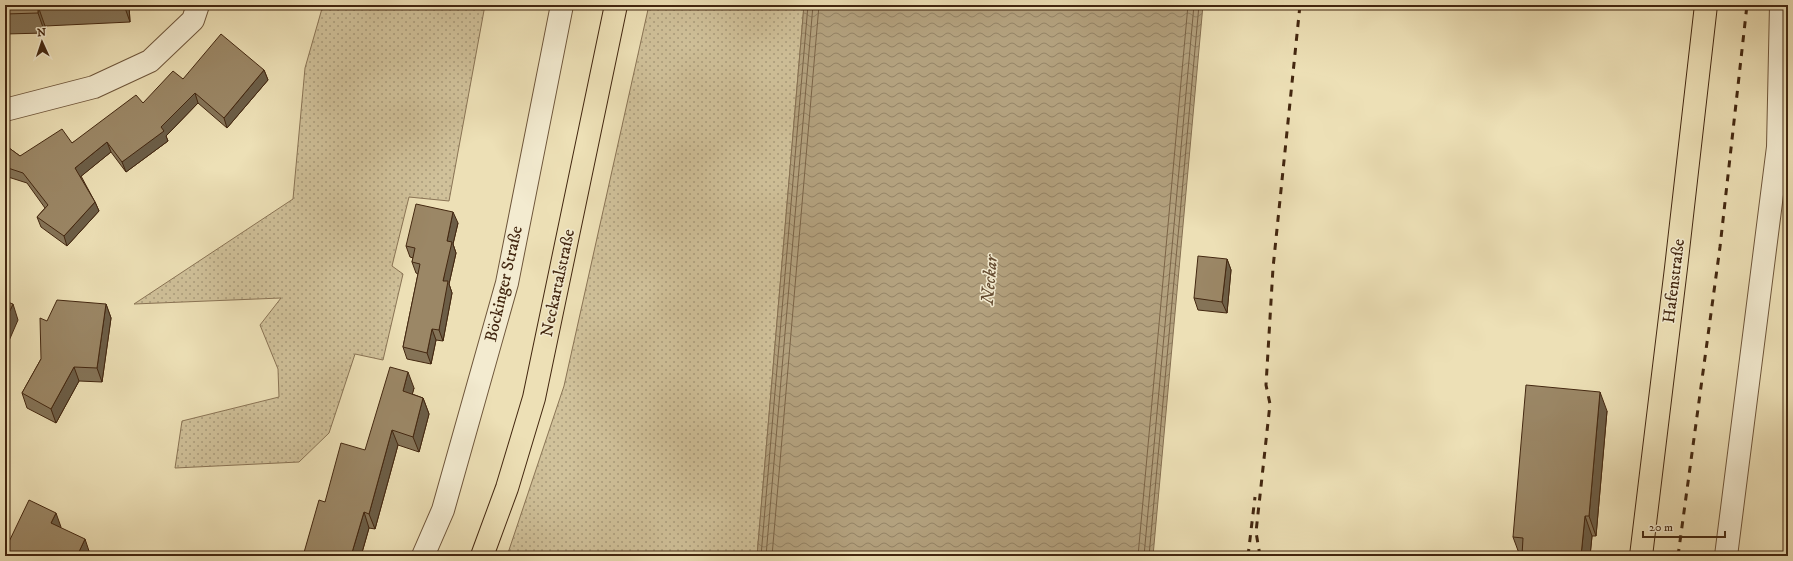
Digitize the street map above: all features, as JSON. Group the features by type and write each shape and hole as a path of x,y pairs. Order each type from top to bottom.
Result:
{"main road":[{"name":"Neckartalstraße","path":"482,556 508,488 534,398 616,5"},
{"name":"Hafenstraße","path":"1641,556 1706,5"}],"street":[{"path":"5,110 94,87 150,62 193,20 198,5"},
{"name":"Böckinger Straße","path":"423,556 443,510 507,283 562,5"},
{"path":"1726,556 1778,147 1781,5"}],"shaded area":[{"path":"323,5 485,5 449,201 409,197 392,266 403,274 383,360 355,354 329,433 299,462 175,468 182,421 279,397 278,369 260,325 281,298 134,304 293,199 305,68"},
{"path":"649,5 804,5 757,556 507,556 564,386"}],"water":[{"name":"Neckar","path":"804,5 1203,5 1153,556 757,556"}],"building":[{"path":"5,5 54,5 38,6 38,13 5,14"},
{"path":"221,34 264,70 224,118 195,93 161,127 164,131 122,162 107,142 75,168 95,202 64,236 37,217 48,205 23,173 5,167 5,145 20,156 62,129 72,143 136,95 143,103 173,71 183,79"},
{"path":"416,204 453,212 447,241 452,242 443,281 448,281 439,330 432,329 427,353 403,347 420,264 412,262 415,248 406,246"},
{"path":"1198,256 1227,259 1222,302 1194,298"},
{"path":"57,300 106,304 97,368 74,367 51,409 22,393 41,359 40,318 47,321"},
{"path":"5,301 13,304 5,321"},
{"path":"390,367 408,372 403,391 423,398 413,437 392,430 369,514 364,512 351,556 303,556 319,500 325,502 341,443 365,450"},
{"path":"1526,385 1600,392 1589,516 1585,516 1581,556 1522,556 1523,538 1513,537"},
{"path":"29,500 56,513 51,523 85,539 77,556 5,556 5,550"}],"railway":[{"path":"1260,556 1256,532 1270,404 1266,385 1273,268 1300,5"},
{"path":"1678,556 1720,247 1747,5"},
{"path":"1248,556 1255,497"}]}
